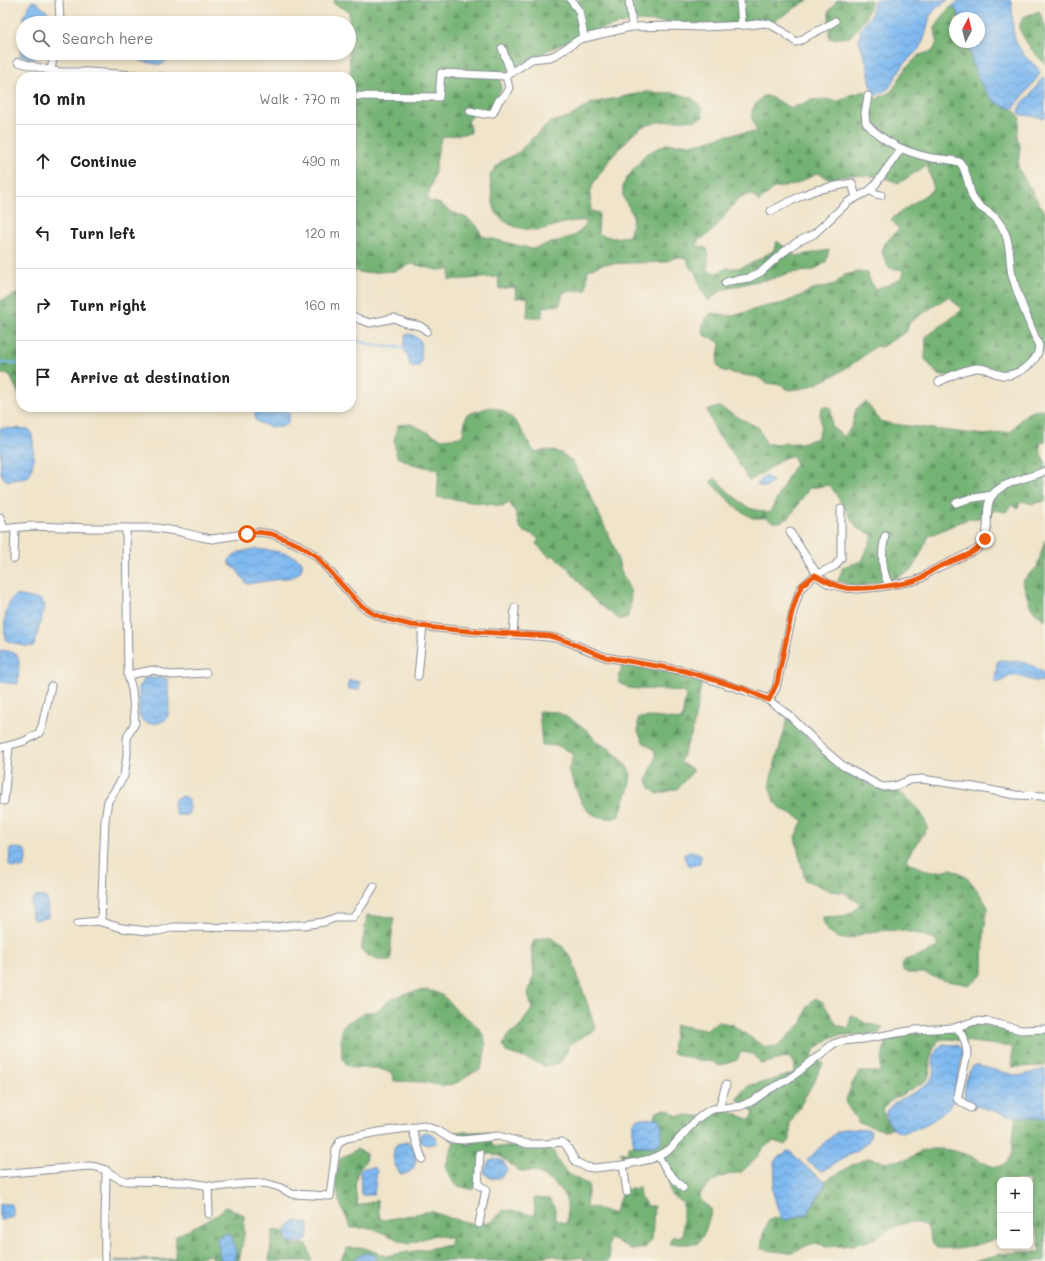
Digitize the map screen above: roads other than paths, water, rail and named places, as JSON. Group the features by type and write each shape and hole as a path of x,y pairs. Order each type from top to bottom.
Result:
{"street":[{"path":"59,0 60,16"},
{"path":"571,0 579,11 584,37"},
{"path":"629,0 632,27"},
{"path":"740,0 742,25"},
{"path":"356,96 439,97 441,73 508,74 532,59 550,57 557,54 584,37 632,27 702,27 761,23 769,24 782,31 796,42 802,41 810,34 825,28 835,21"},
{"path":"470,111 484,114 492,113 499,100 505,95 509,88 508,74 502,48"},
{"path":"51,70 53,60"},
{"path":"18,62 60,72 89,72"},
{"path":"868,96 865,113 866,122 884,139 901,149 931,158 958,162 964,167 969,190 974,200 978,205 994,216 1008,240 1012,275 1020,299 1042,351 1024,368 1009,375 998,375 985,368 976,368 964,370 939,382"},
{"path":"725,283 749,278 761,272 797,242 814,234 848,202 870,190 880,179 901,149"},
{"path":"771,211 816,190 852,183 856,197"},
{"path":"870,190 881,196"},
{"path":"356,318 370,323 394,318 406,323 420,326 427,331"},
{"path":"956,502 992,495 1015,481 1045,471"},
{"path":"790,532 816,575 829,584 845,588 858,588 913,581 922,578 931,571 979,548 985,539 989,505 992,495"},
{"path":"769,700 777,683 792,612 802,585 816,575 835,566 841,558 841,509"},
{"path":"0,517 2,529 33,526 168,529 212,539 257,532 272,534 299,545 316,556 355,600 374,614 398,622 513,635 549,636 561,639 605,657 685,671 744,689 769,700 790,716 822,748 843,766 878,785 884,787 895,786 910,780 922,780 974,787 1016,795 1045,796"},
{"path":"14,559 15,528"},
{"path":"101,922 105,820 108,801 124,776 128,735 135,723 132,690 128,675 126,528"},
{"path":"885,536 882,548 882,564 885,577 889,585"},
{"path":"513,635 515,608"},
{"path":"418,676 423,626"},
{"path":"128,675 154,670 171,675 206,673"},
{"path":"0,748 26,741 39,733 51,686"},
{"path":"4,801 9,746"},
{"path":"78,923 101,922 122,928 148,931 159,931 174,927 272,928 291,925 304,925 324,922 337,917 353,917 374,886"},
{"path":"0,1174 97,1166 126,1181 185,1182 217,1187 265,1183 279,1187 292,1194 330,1196 336,1149 340,1141 358,1135 424,1126 432,1128 451,1140 498,1136 528,1144 562,1142 566,1145 576,1162 586,1167 594,1168 623,1165 658,1156 670,1149 696,1120 713,1109 741,1106 754,1100 768,1090 798,1073 833,1044 842,1041 915,1030 957,1028 975,1021 990,1022 1021,1030 1045,1028"},
{"path":"957,1028 965,1038 967,1048 967,1055 957,1099 971,1108"},
{"path":"719,1108 726,1085"},
{"path":"412,1128 422,1159"},
{"path":"479,1224 486,1189 478,1185 480,1154"},
{"path":"658,1156 668,1172 683,1188"},
{"path":"623,1165 627,1192"},
{"path":"105,1261 106,1170"},
{"path":"208,1186 209,1214"}],"water":[{"path":"874,0 948,0 937,7 930,16 925,36 919,49 904,64 889,88 877,95 874,95 871,86 868,67 859,40 861,28 871,15"},
{"path":"960,0 1010,0 1013,31 1016,41 1024,55 1036,66 1040,74 1014,108 1004,106 995,101 981,84 976,73 970,48 985,48 985,12 957,12 953,5"},
{"path":"32,1 36,2 49,13 49,16 24,16"},
{"path":"140,60 166,60 161,65"},
{"path":"1045,77 1045,118 1021,115 1019,112 1021,104 1030,96"},
{"path":"411,334 420,340 422,354 420,364 418,367 413,368 410,366 408,356 403,348 406,335"},
{"path":"255,412 290,412 289,420 284,426 281,427 272,427 256,421"},
{"path":"0,428 28,429 31,431 33,442 33,463 30,474 27,478 7,481 1,474"},
{"path":"765,476 773,481 766,488 757,485"},
{"path":"256,549 280,552 297,558 302,562 299,573 293,577 247,584 236,569 229,564 229,560 239,552"},
{"path":"16,595 41,600 45,605 34,646 20,645 5,639 7,609 12,598"},
{"path":"0,650 17,654 19,662 18,684 0,682"},
{"path":"1001,660 1025,663 1035,667 1045,675 1043,681 1013,676 1001,682 995,682 997,664 998,661"},
{"path":"145,678 165,678 168,680 168,715 163,721 154,724 144,722 139,715 139,685 142,684"},
{"path":"349,680 360,682 359,690 348,689 347,687"},
{"path":"182,796 189,799 189,813 187,815 176,815 174,804 175,799"},
{"path":"10,849 24,849 25,851 25,866 22,868 11,867 9,865"},
{"path":"690,851 702,855 699,864 690,866 685,860 684,854"},
{"path":"35,897 44,897 47,899 48,917 35,920 32,918 31,902"},
{"path":"943,1044 958,1045 963,1051 955,1096 952,1103 939,1116 916,1129 901,1132 894,1130 886,1117 887,1110 898,1101 921,1089 931,1080 933,1076 935,1053"},
{"path":"975,1065 1019,1076 1045,1069 1045,1119 1008,1115 966,1103 964,1095 967,1077 972,1067"},
{"path":"639,1118 659,1118 662,1124 662,1131 659,1144 655,1146 634,1145 633,1126"},
{"path":"844,1129 870,1130 871,1132 868,1142 858,1150 822,1171 807,1161 823,1144 837,1132"},
{"path":"424,1132 435,1136 437,1140 436,1143 427,1145 421,1142 420,1135"},
{"path":"407,1142 414,1150 416,1161 411,1170 407,1173 401,1174 396,1168 393,1156 397,1144"},
{"path":"787,1151 790,1151 806,1167 826,1183 807,1214 786,1220 780,1217 772,1189 775,1179 774,1162"},
{"path":"495,1159 503,1161 507,1169 501,1177 490,1178 485,1174 485,1169 488,1162"},
{"path":"363,1168 375,1168 377,1171 374,1195 361,1194 360,1171"},
{"path":"0,1204 12,1204 14,1217 0,1220"},
{"path":"298,1221 308,1223 308,1236 305,1241 301,1243 289,1242 286,1235 287,1228 291,1223"},
{"path":"222,1234 231,1235 236,1253 234,1261 221,1261 217,1239"},
{"path":"365,1253 375,1255 377,1261 355,1261 356,1257"}],"waterway":[{"path":"356,340 371,345 405,348"},
{"path":"0,363 16,363"}]}
